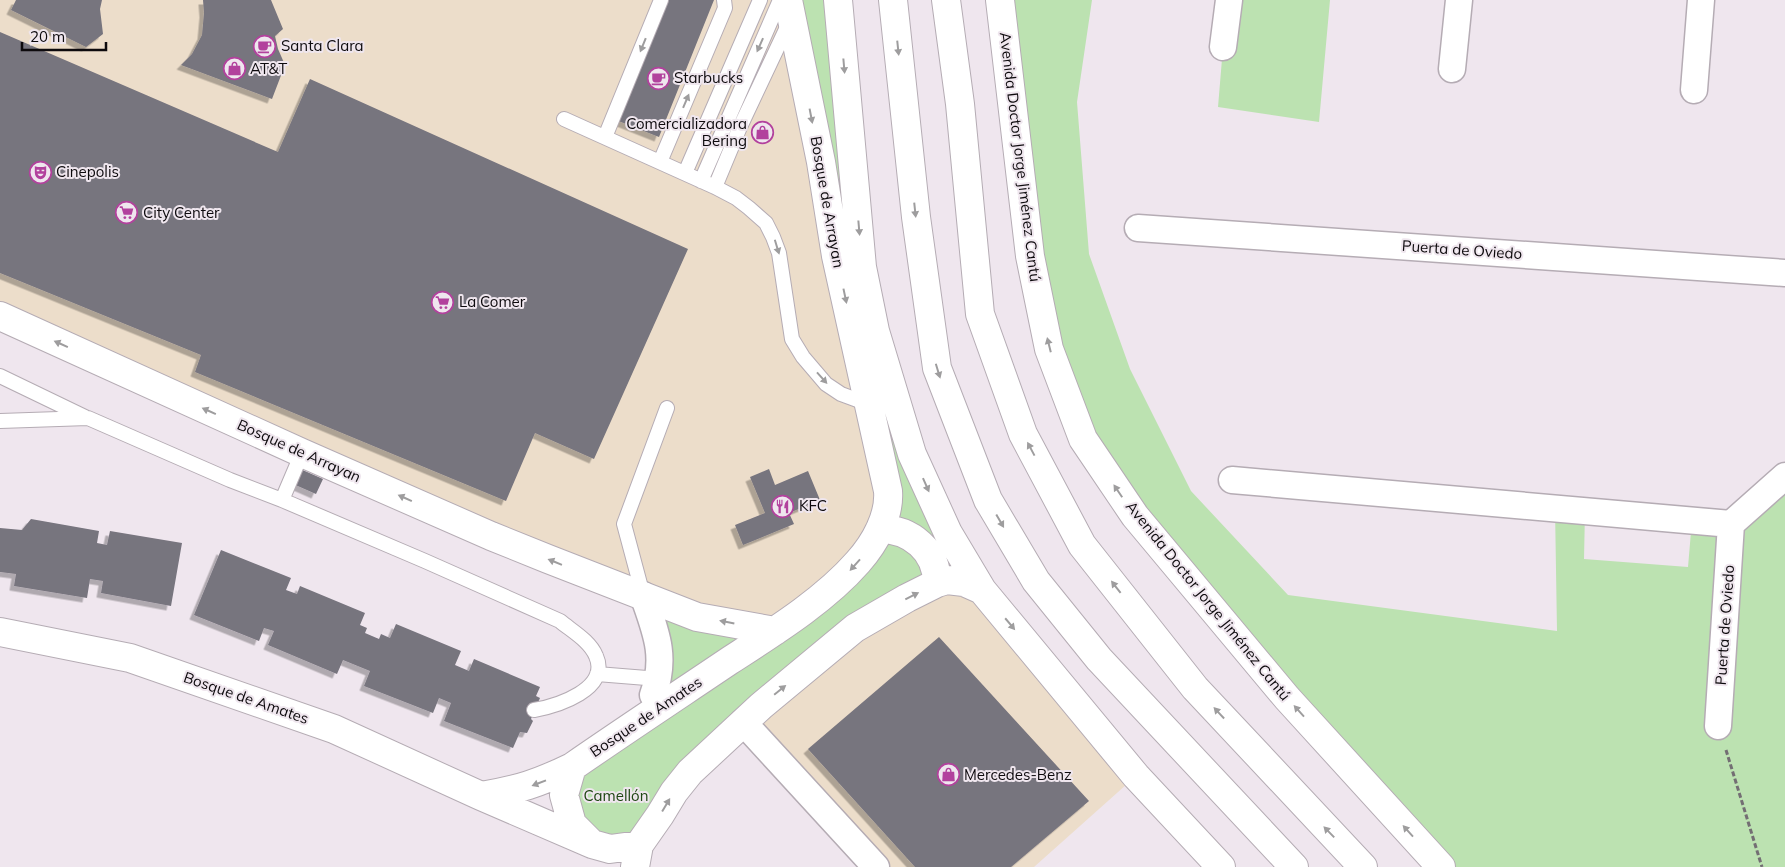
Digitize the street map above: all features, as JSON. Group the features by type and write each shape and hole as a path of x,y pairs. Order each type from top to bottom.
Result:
{"street":[{"path":"838,0 862,268 876,331 912,454 948,534 982,590 1136,776 1221,867"},
{"path":"893,0 916,217 937,368 988,500 1036,581 1099,659 1287,862"},
{"path":"946,0 960,104 980,314 1023,434 1082,545 1195,688 1363,867"},
{"name":"Avenida Doctor Jorge Jiménez Cantú","path":"1000,0 1030,256 1049,349 1084,439 1135,516 1268,676 1441,867"},
{"path":"1004,27 1007,0"},
{"path":"1223,47 1229,0"},
{"path":"1452,69 1459,0"},
{"path":"1694,90 1701,0"},
{"name":"Bosque de Arrayan","path":"786,6 821,162 836,256 888,491 889,502 880,529"},
{"path":"836,256 850,125"},
{"name":"Puerta de Oviedo","path":"1138,228 1785,273"},
{"name":"Bosque de Arrayan","path":"0,316 302,453 491,536 697,617 775,631"},
{"path":"868,404 912,454"},
{"path":"1232,480 1731,524 1785,476"},
{"name":"Puerta de Oviedo","path":"1718,726 1731,524"},
{"path":"880,529 892,529 908,536 922,546 930,554 937,574 937,583"},
{"name":"Bosque de Amates","path":"481,796 515,791 541,782 572,767 775,631 834,587 859,561 880,529"},
{"path":"637,856 674,792 690,772 743,722 855,628 907,598 947,580 964,582 982,590"},
{"path":"643,596 655,629 661,657 656,687"},
{"name":"Bosque de Amates","path":"0,632 139,661 334,729 592,844 637,856"},
{"path":"743,722 876,867"},
{"path":"572,767 564,795 572,824 592,844"}],"lane":[{"path":"605,137 661,0"},
{"path":"660,162 725,8 724,0"},
{"path":"685,173 760,0"},
{"path":"701,181 786,6"},
{"path":"715,187 786,6"},
{"path":"564,119 715,187 736,198 766,223 774,237 779,253 792,340 803,357 826,384 841,394 868,404"},
{"path":"0,376 88,418 230,480 425,560 560,621 594,652 598,663 597,674 592,683 570,700 549,708 534,710"},
{"path":"643,596 624,524 667,408"},
{"path":"0,421 88,418"},
{"path":"282,500 302,453"},
{"path":"597,674 656,687"}],"path":[{"path":"1718,726 1762,867"}],"shaded area":[{"path":"0,0 788,0 884,519 775,631 697,617 0,316"},
{"path":"964,582 1136,776 1034,867 872,867 743,722 855,628"}],"green space":[{"name":"Camellón","path":"788,0 838,0 875,331 982,590 947,580 761,706 639,845 572,824 572,767 653,695 643,595 775,631 884,519"},
{"path":"1000,0 1092,0 1077,102 1089,254 1130,369 1191,491 1288,595 1557,631 1555,508 1585,511 1584,559 1688,567 1692,520 1731,524 1785,476 1785,867 1441,867 1135,516 1049,349"},
{"path":"1229,0 1330,0 1319,122 1218,107"}],"building":[{"path":"16,0 102,0 100,9 103,34 86,47 11,10"},
{"path":"203,0 271,0 283,29 275,36 285,65 272,99 181,65 192,54 202,35"},
{"name":"Starbucks","path":"666,0 714,0 659,137 616,120"},
{"name":"La Comer","path":"0,32 278,152 310,79 688,249 594,459 535,433 506,501 195,372 201,355 0,273"},
{"path":"298,468 323,479 316,494 291,483"},
{"name":"KFC","path":"769,469 775,485 808,471 820,500 789,513 794,524 743,545 735,525 765,513 750,477"},
{"path":"31,519 99,531 97,543 107,545 110,531 182,543 171,606 101,593 103,581 90,579 87,598 14,586 16,574 0,572 0,528 22,530"},
{"path":"221,550 291,578 286,590 297,594 300,586 365,613 360,625 367,628 365,633 379,639 381,634 390,638 396,624 461,651 455,665 469,671 474,659 540,687 536,696 540,698 527,733 520,732 513,748 444,721 451,703 439,698 433,713 364,686 370,671 343,660 337,674 268,645 274,631 264,628 259,641 194,615"},
{"name":"Mercedes-Benz","path":"939,637 1089,801 1011,867 915,867 808,749"}],"place":[{"name":"Santa Clara","path":"265,46"},
{"name":"AT&T","path":"234,69"},
{"name":"Starbucks","path":"658,78"},
{"name":"Comercializadora Bering","path":"763,133"},
{"name":"Cinepolis","path":"40,172"},
{"name":"City Center","path":"127,213"},
{"name":"La Comer","path":"443,302"},
{"name":"KFC","path":"783,506"},
{"name":"Mercedes-Benz","path":"948,775"}]}
